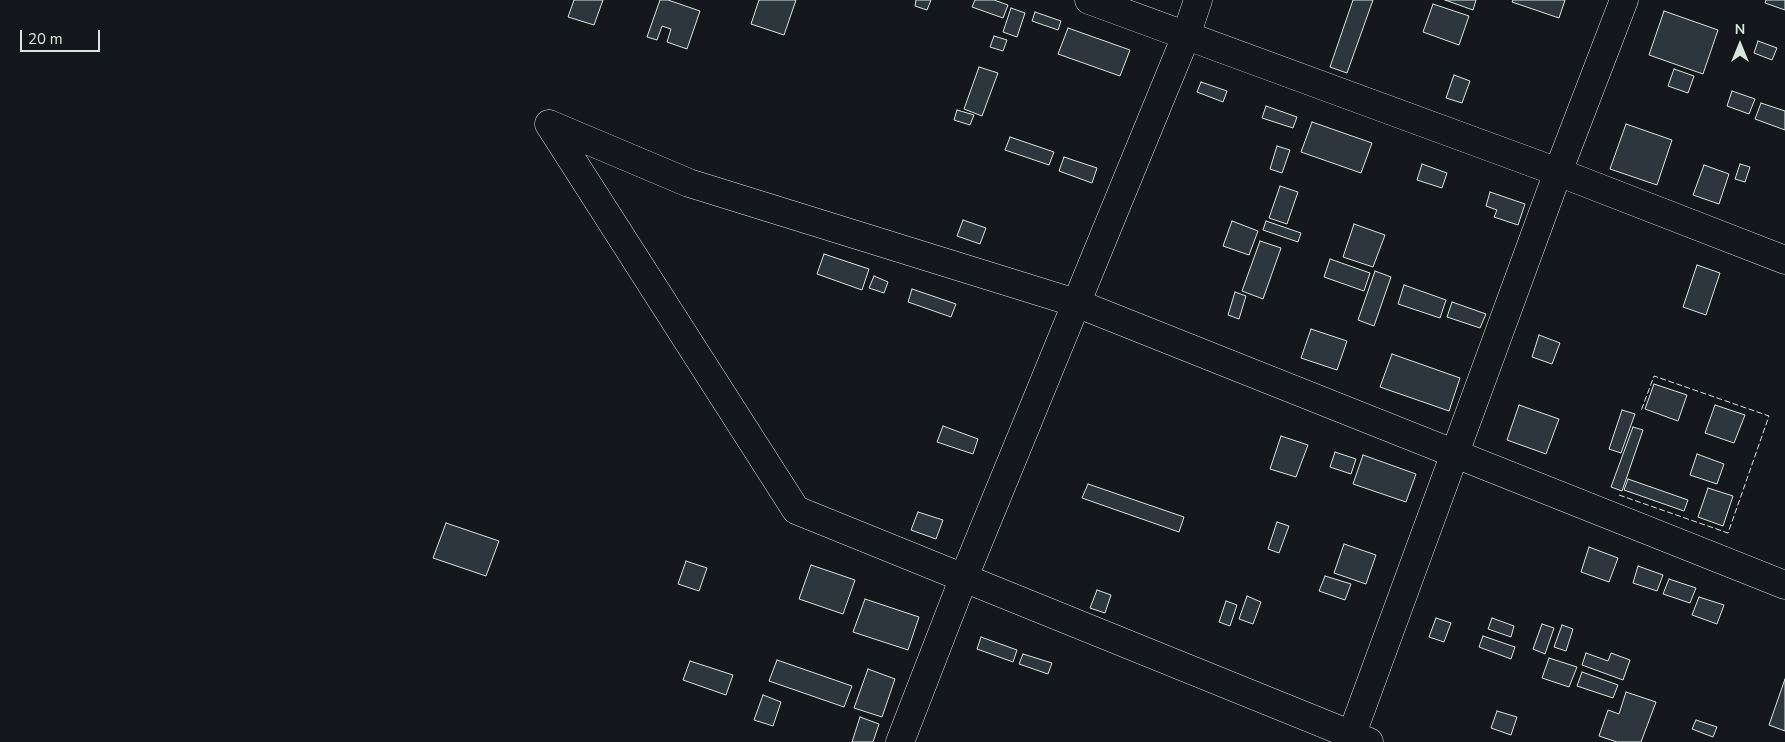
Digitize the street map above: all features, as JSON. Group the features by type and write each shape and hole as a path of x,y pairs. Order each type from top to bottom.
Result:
{"street":[{"path":"1089,0 1558,172 1785,260"},
{"path":"900,742 964,577 1186,36 1198,0"},
{"path":"1624,0 1558,172 1455,454 1357,740 964,577 796,510 548,124 689,183 1076,303 1455,454 1785,585"}],"building":[{"path":"574,0 603,0 594,25 568,17"},
{"path":"660,0 668,0 700,11 687,49 667,42 671,29 662,26 657,40 647,37"},
{"path":"759,0 796,0 784,35 751,24"},
{"path":"916,0 931,0 927,10 915,6"},
{"path":"975,0 994,0 1008,5 1003,18 972,7"},
{"path":"1353,0 1373,0 1347,73 1330,67"},
{"path":"1445,0 1476,0 1473,10"},
{"path":"1513,0 1565,0 1559,18 1512,2"},
{"path":"1766,0 1785,0 1785,10 1765,3"},
{"path":"1433,4 1469,16 1459,45 1423,32"},
{"path":"1011,8 1025,13 1017,37 1003,32"},
{"path":"1664,11 1718,30 1703,74 1649,55"},
{"path":"1035,12 1061,21 1058,30 1032,21"},
{"path":"1068,28 1130,50 1120,76 1058,54"},
{"path":"994,36 1007,40 1003,51 990,47"},
{"path":"1758,41 1777,48 1772,60 1754,53"},
{"path":"979,67 998,73 982,116 964,109"},
{"path":"1674,69 1694,76 1688,93 1668,86"},
{"path":"1454,75 1470,81 1462,103 1446,98"},
{"path":"1201,82 1227,91 1223,102 1197,92"},
{"path":"1732,91 1755,99 1749,114 1727,106"},
{"path":"1761,103 1785,111 1785,130 1755,119"},
{"path":"1266,106 1297,117 1293,128 1262,118"},
{"path":"957,110 974,115 970,125 954,120"},
{"path":"1312,122 1372,143 1361,173 1301,152"},
{"path":"1626,124 1672,140 1657,185 1610,169"},
{"path":"1010,137 1054,152 1049,165 1005,150"},
{"path":"1277,146 1290,150 1282,173 1270,169"},
{"path":"1064,157 1097,168 1092,183 1059,171"},
{"path":"1422,164 1447,173 1442,188 1417,180"},
{"path":"1740,164 1750,167 1745,182 1735,179"},
{"path":"1704,165 1729,174 1719,204 1693,195"},
{"path":"1280,186 1298,192 1287,224 1269,218"},
{"path":"1490,192 1525,204 1518,225 1494,217 1497,210 1486,206"},
{"path":"963,220 986,228 980,244 957,236"},
{"path":"1232,221 1258,231 1249,255 1223,246"},
{"path":"1266,221 1301,233 1298,242 1263,230"},
{"path":"1354,224 1385,235 1373,267 1343,257"},
{"path":"1260,241 1281,248 1263,299 1242,291"},
{"path":"824,254 869,269 862,290 817,274"},
{"path":"1330,259 1370,273 1364,291 1324,277"},
{"path":"1697,265 1720,273 1706,315 1683,307"},
{"path":"1375,271 1391,277 1374,326 1358,320"},
{"path":"874,276 888,282 884,293 869,288"},
{"path":"1404,285 1446,300 1440,318 1398,304"},
{"path":"912,289 956,304 951,317 908,302"},
{"path":"1235,292 1246,296 1239,319 1228,315"},
{"path":"1452,302 1486,314 1480,328 1447,317"},
{"path":"1311,329 1347,341 1337,370 1301,358"},
{"path":"1539,335 1560,343 1552,364 1532,357"},
{"path":"1392,354 1460,378 1449,411 1380,387"},
{"path":"1654,384 1687,395 1678,421 1645,409"},
{"path":"1519,405 1559,419 1546,454 1507,440"},
{"path":"1715,405 1745,415 1734,443 1705,433"},
{"path":"1622,410 1635,414 1621,453 1609,449"},
{"path":"943,426 978,439 973,454 937,442"},
{"path":"1633,427 1643,430 1622,491 1611,487"},
{"path":"1281,436 1308,445 1296,477 1270,469"},
{"path":"1335,452 1356,459 1351,474 1330,467"},
{"path":"1697,454 1724,464 1717,484 1690,475"},
{"path":"1363,455 1416,474 1406,502 1353,484"},
{"path":"1628,479 1688,500 1684,511 1624,490"},
{"path":"1088,484 1184,517 1179,532 1082,498"},
{"path":"1708,488 1733,496 1723,526 1698,517"},
{"path":"918,512 943,520 936,539 911,530"},
{"path":"1277,522 1289,526 1279,553 1268,549"},
{"path":"446,523 499,541 486,576 433,558"},
{"path":"1344,544 1376,555 1366,584 1334,573"},
{"path":"1589,547 1618,558 1609,582 1581,572"},
{"path":"686,561 707,568 699,591 678,584"},
{"path":"811,565 855,580 843,614 799,599"},
{"path":"1638,566 1663,575 1657,591 1633,583"},
{"path":"1325,576 1351,584 1345,600 1319,591"},
{"path":"1669,579 1696,588 1690,603 1663,594"},
{"path":"1097,590 1111,595 1105,613 1090,608"},
{"path":"1247,596 1261,602 1253,624 1239,619"},
{"path":"1699,597 1724,605 1717,624 1692,615"},
{"path":"865,599 919,617 908,650 853,632"},
{"path":"1226,601 1237,605 1230,626 1219,622"},
{"path":"1436,618 1451,623 1444,642 1429,637"},
{"path":"1492,618 1514,626 1511,637 1488,629"},
{"path":"1542,624 1554,628 1545,654 1533,649"},
{"path":"1562,625 1573,629 1566,651 1554,647"},
{"path":"1483,636 1515,647 1511,659 1479,647"},
{"path":"981,637 1017,650 1013,662 977,649"},
{"path":"1586,653 1608,661 1611,653 1630,660 1623,680 1582,665"},
{"path":"1023,654 1052,663 1048,674 1019,664"},
{"path":"1549,658 1577,667 1569,687 1542,678"},
{"path":"777,660 852,686 844,707 769,681"},
{"path":"690,661 733,675 726,695 683,680"},
{"path":"868,669 895,679 882,717 854,708"},
{"path":"1582,672 1618,685 1613,698 1577,686"},
{"path":"1785,679 1785,731 1769,725"},
{"path":"1626,692 1656,702 1641,742 1617,742 1599,736 1608,710 1619,714"},
{"path":"763,695 781,702 773,726 754,720"},
{"path":"1497,711 1517,717 1511,735 1491,728"},
{"path":"860,717 879,724 873,742 852,742"},
{"path":"1696,720 1717,727 1713,737 1692,729"}],"fence":[{"path":"1619,495 1728,533 1769,416 1654,376 1641,411"}]}
